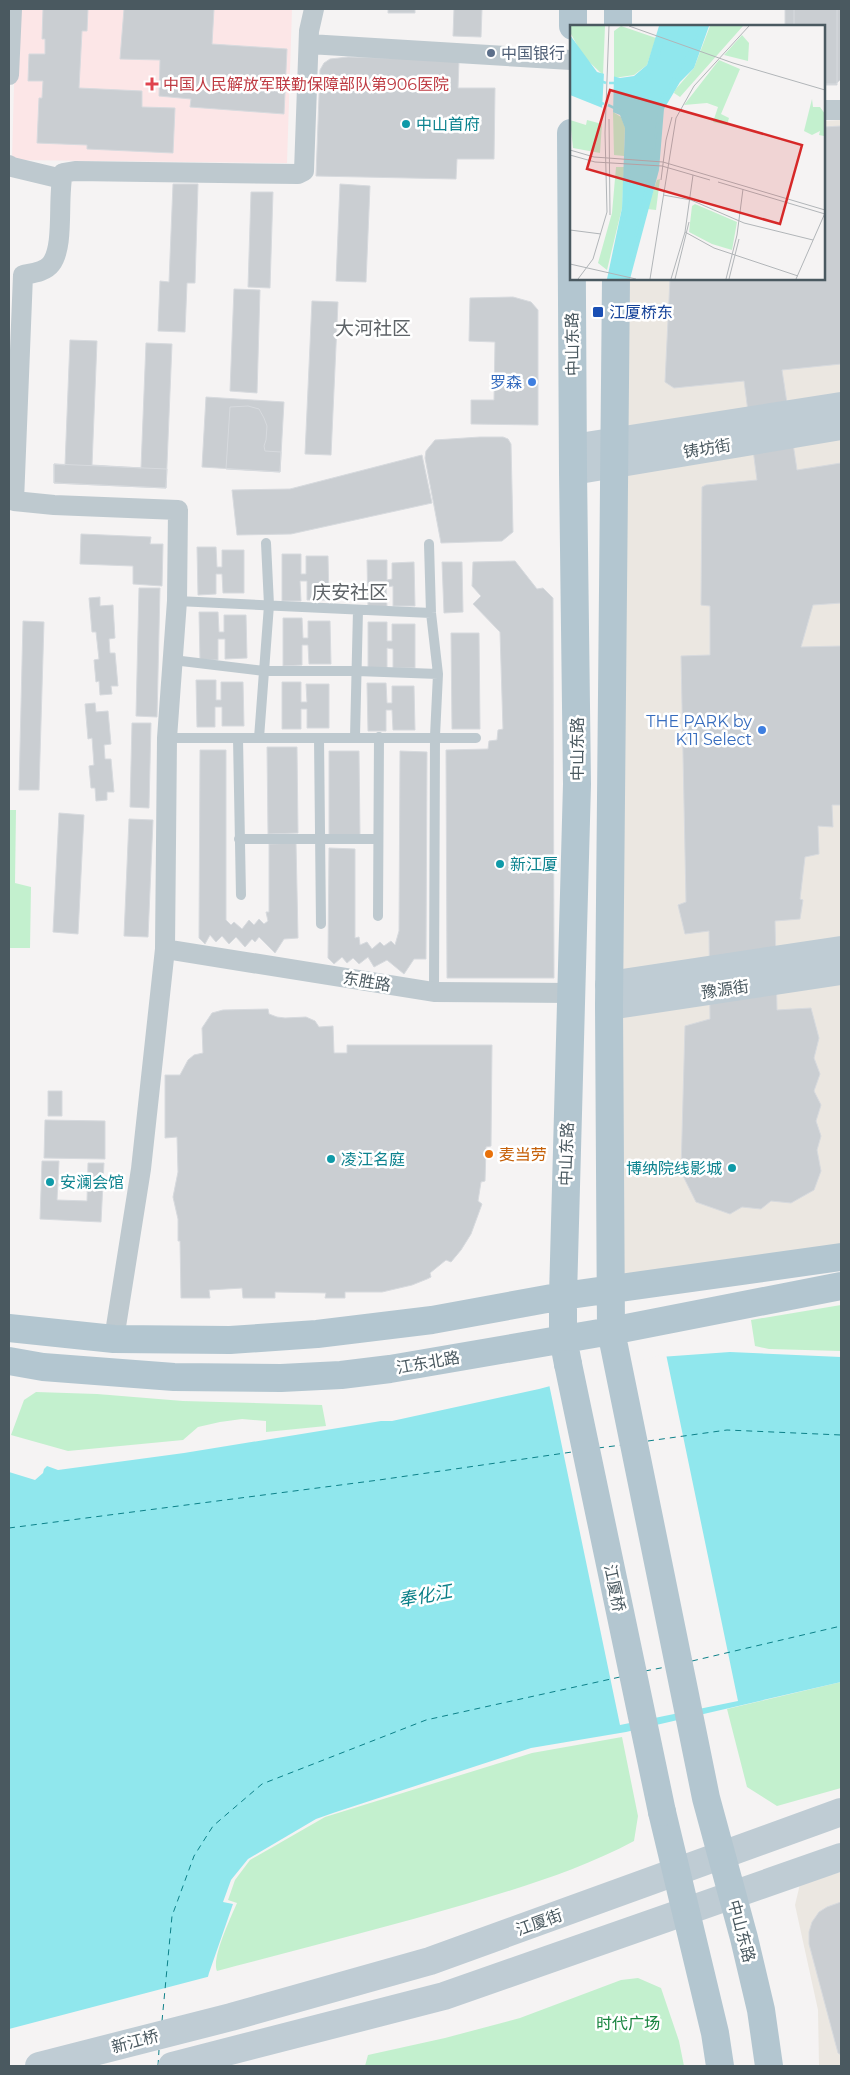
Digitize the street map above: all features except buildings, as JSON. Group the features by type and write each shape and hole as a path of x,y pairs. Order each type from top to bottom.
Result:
{"main road":[{"path":"573,9 573,25"},
{"path":"618,9 618,25"},
{"name":"中山东路","path":"568,1364 563,1338 563,1296 577,784 572,280"},
{"path":"613,1342 610,1290 609,996 616,280"},
{"name":"铸坊街","path":"573,460 841,406"},
{"name":"铸坊街","path":"615,453 841,426"},
{"name":"豫源街","path":"609,996 841,950"},
{"name":"豫源街","path":"609,996 841,971"},
{"path":"9,1328 114,1339 230,1340 318,1334 432,1320 563,1296 841,1256"},
{"name":"江东北路","path":"9,1361 43,1367 174,1377 280,1378 390,1369 563,1338 613,1342 841,1286"},
{"name":"中山东路","path":"613,1342 706,1798 761,2010 769,2066"},
{"name":"江厦桥","path":"568,1364 662,1812 677,1871"},
{"name":"江厦街","path":"231,2017 430,1961 841,1812"},
{"path":"172,2066 444,1996 841,1857"},
{"path":"677,1871 716,2033 720,2066"},
{"name":"新江桥","path":"39,2066 231,2017"}],"street":[{"path":"9,75 12,9"},
{"path":"114,1339 141,1169 165,949 167,738 177,601 178,510 54,505 11,501 23,275 40,272 50,265 56,256 59,242 60,185 63,173 75,171 298,174 304,171 309,31 314,9"},
{"path":"309,44 570,60"},
{"path":"825,110 841,110"},
{"path":"9,165 62,179"},
{"name":"东胜路","path":"165,949 434,992 570,993"}],"lane":[{"path":"260,738 269,605 266,543"},
{"path":"429,544 431,613 438,674 435,736 434,992"},
{"path":"177,601 431,613"},
{"path":"355,737 358,610"},
{"path":"173,660 264,671 357,671 438,674"},
{"path":"167,738 435,736 476,738"},
{"path":"378,916 379,737"},
{"path":"238,738 241,895"},
{"path":"319,738 321,924"},
{"path":"239,839 378,839"}],"shaded area":[{"name":"中国人民解放军联勤保障部队第906医院","path":"16,9 292,9 287,163 12,160"},
{"path":"841,120 841,1247 617,1284 626,280 825,280 825,121"},
{"path":"841,1872 841,2066 819,2066 818,2010 795,1905 800,1884"}],"green space":[{"path":"9,810 16,810 15,883 31,887 30,948 9,948"},
{"path":"841,1305 841,1351 769,1349 755,1346 751,1320"},
{"path":"36,1392 97,1394 183,1401 322,1405 326,1426 266,1432 266,1421 242,1419 198,1427 183,1440 68,1451 11,1435 24,1400"},
{"path":"841,1682 841,1788 777,1806 747,1787 727,1709"},
{"path":"622,1737 638,1816 634,1841 573,1869 509,1891 404,1922 217,1971 216,1965 219,1948 237,1903 228,1900 235,1880 250,1860 325,1817 532,1753"},
{"name":"时代广场","path":"638,1978 661,1988 679,2041 684,2066 365,2066 368,2055 445,2038 520,2018 621,1980"}],"water":[{"name":"奉化江","path":"730,1352 841,1357 841,1682 626,1732 531,1748 316,1819 248,1859 231,1880 223,1902 233,1904 202,1998 9,2066 9,1472 35,1480 43,1473 47,1466 58,1470 184,1453 381,1421 392,1421 539,1389 660,1357"}],"pier":[{"path":"666,1354 738,1701 620,1725 549,1384"},
{"path":"211,1976 205,1998 204,2066 9,2066 9,2029"}],"ferry route":[{"path":"648,1441 727,1430 841,1435"},
{"path":"598,1448 622,1445"},
{"path":"9,1528 379,1480 572,1452"},
{"path":"692,1661 841,1626"},
{"path":"645,1671 666,1667"},
{"path":"162,2021 172,1916 194,1856 213,1826 262,1784 426,1720 620,1677"},
{"path":"158,2066 159,2050"}],"place":[{"name":"中国银行","path":"491,53"},
{"name":"中国人民解放军联勤保障部队第906医院","path":"152,84"},
{"name":"中山首府","path":"406,124"},
{"name":"江厦桥东","path":"598,312"},
{"name":"罗森","path":"532,382"},
{"name":"THE PARK by K11 Select","path":"762,730"},
{"name":"新江厦","path":"500,864"},
{"name":"麦当劳","path":"489,1154"},
{"name":"凌江名庭","path":"331,1159"},
{"name":"博纳院线影城","path":"732,1168"},
{"name":"安澜会馆","path":"50,1182"}],"district":[{"name":"大河社区","path":"373,328"},
{"name":"庆安社区","path":"350,592"}]}
